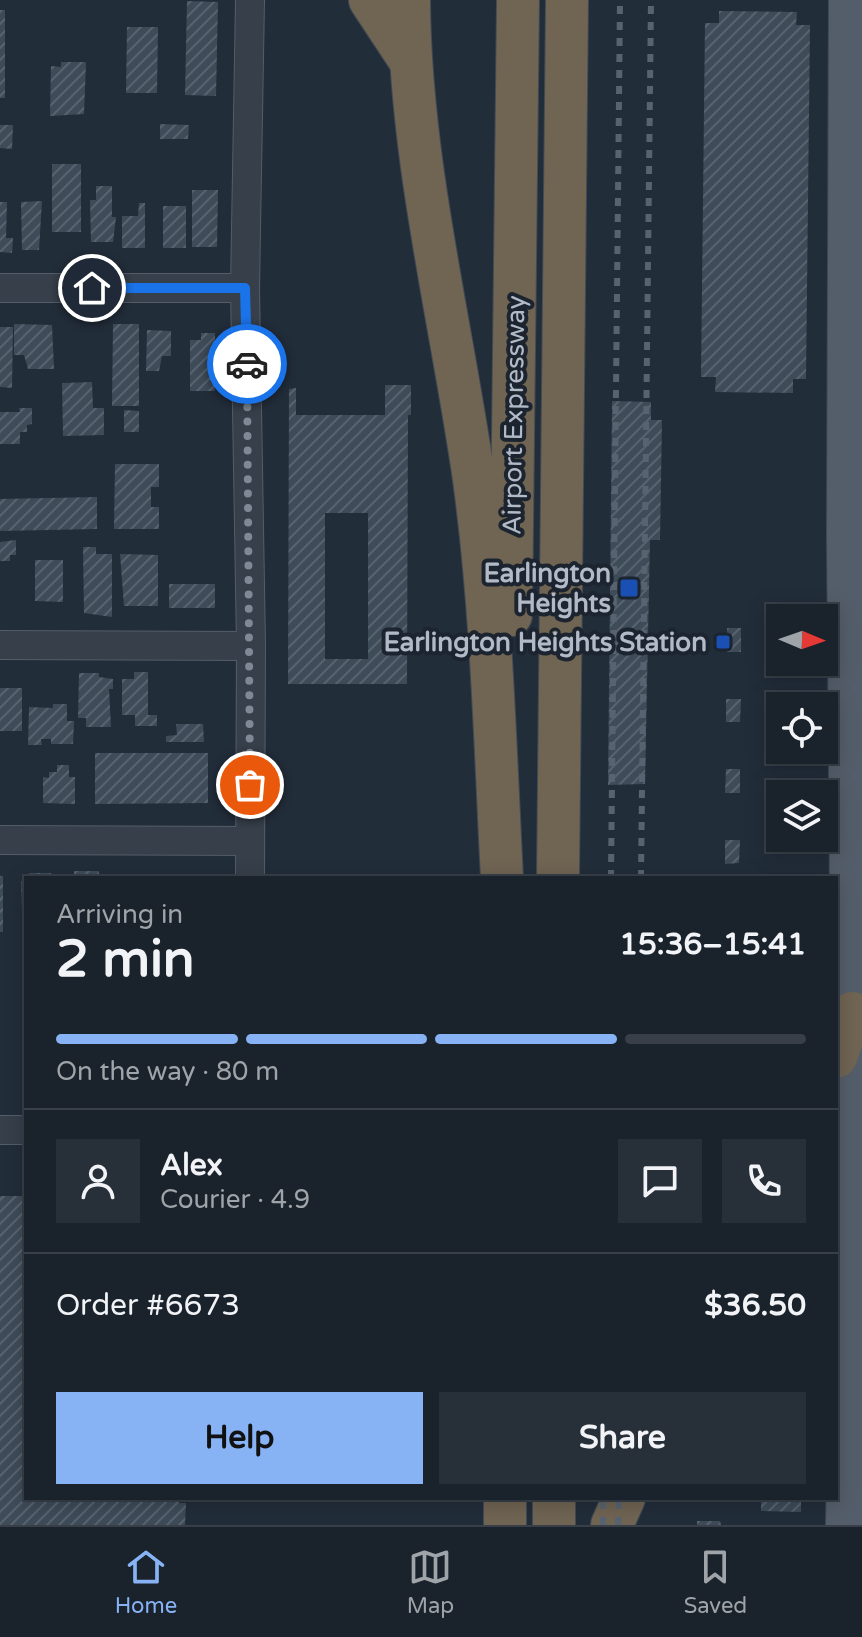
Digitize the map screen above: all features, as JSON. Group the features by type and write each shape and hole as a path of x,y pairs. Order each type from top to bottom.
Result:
{"highway":[{"path":"370,0 409,59"},
{"path":"409,0 409,59 441,289 477,508 485,581 504,876"},
{"name":"Airport Expressway","path":"504,876 518,11"},
{"name":"Airport Expressway","path":"558,876 567,11"},
{"path":"838,1052 852,1013"},
{"path":"505,1500 505,1525"},
{"path":"554,1500 554,1525"},
{"path":"612,1525 623,1500"}],"main road":[{"path":"844,1525 856,1122 846,617 854,535 847,0"}],"street":[{"path":"250,0 245,288 251,646 250,876"},
{"path":"0,288 245,288"},
{"path":"0,645 251,646"},
{"path":"0,840 250,841"},
{"path":"0,1130 24,1130"}],"building":[{"path":"187,1 218,2 216,96 185,95"},
{"path":"0,10 5,10 5,98 0,98"},
{"path":"719,11 797,12 796,25 810,25 806,379 793,379 793,393 715,392 716,377 701,377 705,23 719,23"},
{"path":"127,27 158,27 157,93 126,93"},
{"path":"61,62 86,62 84,114 50,116 51,66 61,67"},
{"path":"160,124 189,125 188,139 160,139"},
{"path":"0,125 13,125 12,149 0,148"},
{"path":"52,164 81,164 81,232 52,232"},
{"path":"96,186 112,186 112,217 116,217 113,242 91,242 90,200 96,200"},
{"path":"192,190 218,190 217,247 192,247"},
{"path":"42,201 39,250 22,250 21,202"},
{"path":"0,202 7,202 6,238 13,238 12,253 0,252"},
{"path":"139,203 145,203 145,248 122,248 122,216 138,216"},
{"path":"163,206 186,206 186,248 163,248"},
{"path":"14,324 52,325 54,369 28,369 24,355 14,355"},
{"path":"113,324 139,324 139,406 112,406"},
{"path":"0,327 13,327 12,388 0,387"},
{"path":"147,330 171,331 171,356 162,356 159,371 146,371"},
{"path":"201,333 215,333 215,391 190,391 190,340 201,340"},
{"path":"92,382 93,408 104,408 104,435 63,436 62,383"},
{"path":"385,385 411,385 411,415 408,415 407,684 288,684 289,389 296,388 296,415 385,415","holes":["325,513 368,513 368,659 325,659"]},
{"path":"612,401 651,402 651,420 662,420 660,540 650,540 645,784 608,785"},
{"path":"19,408 32,408 32,424 27,425 27,432 20,432 20,444 0,444 0,412 20,412"},
{"path":"124,410 139,411 139,432 124,432"},
{"path":"115,464 159,464 159,487 151,487 151,507 159,507 159,529 114,529"},
{"path":"97,497 97,529 0,531 0,499"},
{"path":"16,540 16,555 10,555 10,561 0,561 0,542"},
{"path":"83,547 96,547 96,554 112,554 112,617 84,613"},
{"path":"120,554 158,555 158,606 124,606"},
{"path":"35,560 63,560 63,602 35,601"},
{"path":"169,584 215,584 215,608 169,608"},
{"path":"727,628 741,628 741,652 727,652"},
{"path":"134,672 148,672 148,715 157,715 157,726 135,726 135,715 122,715 122,679 134,679"},
{"path":"79,673 99,673 99,677 113,679 113,689 109,689 111,727 86,727 86,718 78,718"},
{"path":"0,688 22,688 22,731 0,731"},
{"path":"726,699 741,699 740,722 726,722"},
{"path":"53,704 67,704 67,721 74,721 73,744 51,744 51,739 41,739 42,745 28,745 29,707 53,708"},
{"path":"176,724 203,724 204,742 166,742 166,736 177,735"},
{"path":"95,753 208,753 208,803 95,804"},
{"path":"57,765 69,765 69,777 75,777 75,804 43,803 43,777 49,778 49,772 57,772"},
{"path":"726,769 740,769 740,793 725,793"},
{"path":"725,840 740,840 739,863 725,864"},
{"path":"74,871 99,871 99,876 74,876"},
{"path":"29,873 51,873 51,876 29,876"},
{"path":"0,876 3,876 3,932 0,932"},
{"path":"21,881 24,881 24,913"},
{"path":"0,1196 24,1196 24,1500 179,1500 179,1503 186,1503 185,1525 0,1525"},
{"path":"761,1500 801,1500 801,1512 761,1511"},
{"path":"697,1521 720,1521 721,1525 697,1525"}],"railway":[{"path":"611,876 620,0"},
{"path":"641,876 651,0"},
{"path":"603,1500 603,1525"},
{"path":"618,1525 619,1500"}],"way so far":[{"path":"247,364 250,785"}],"place":[{"name":"Earlington Heights","path":"629,588"},
{"name":"Earlington Heights Station","path":"723,642"}],"route":[{"path":"92,288 245,288 247,364"}]}
